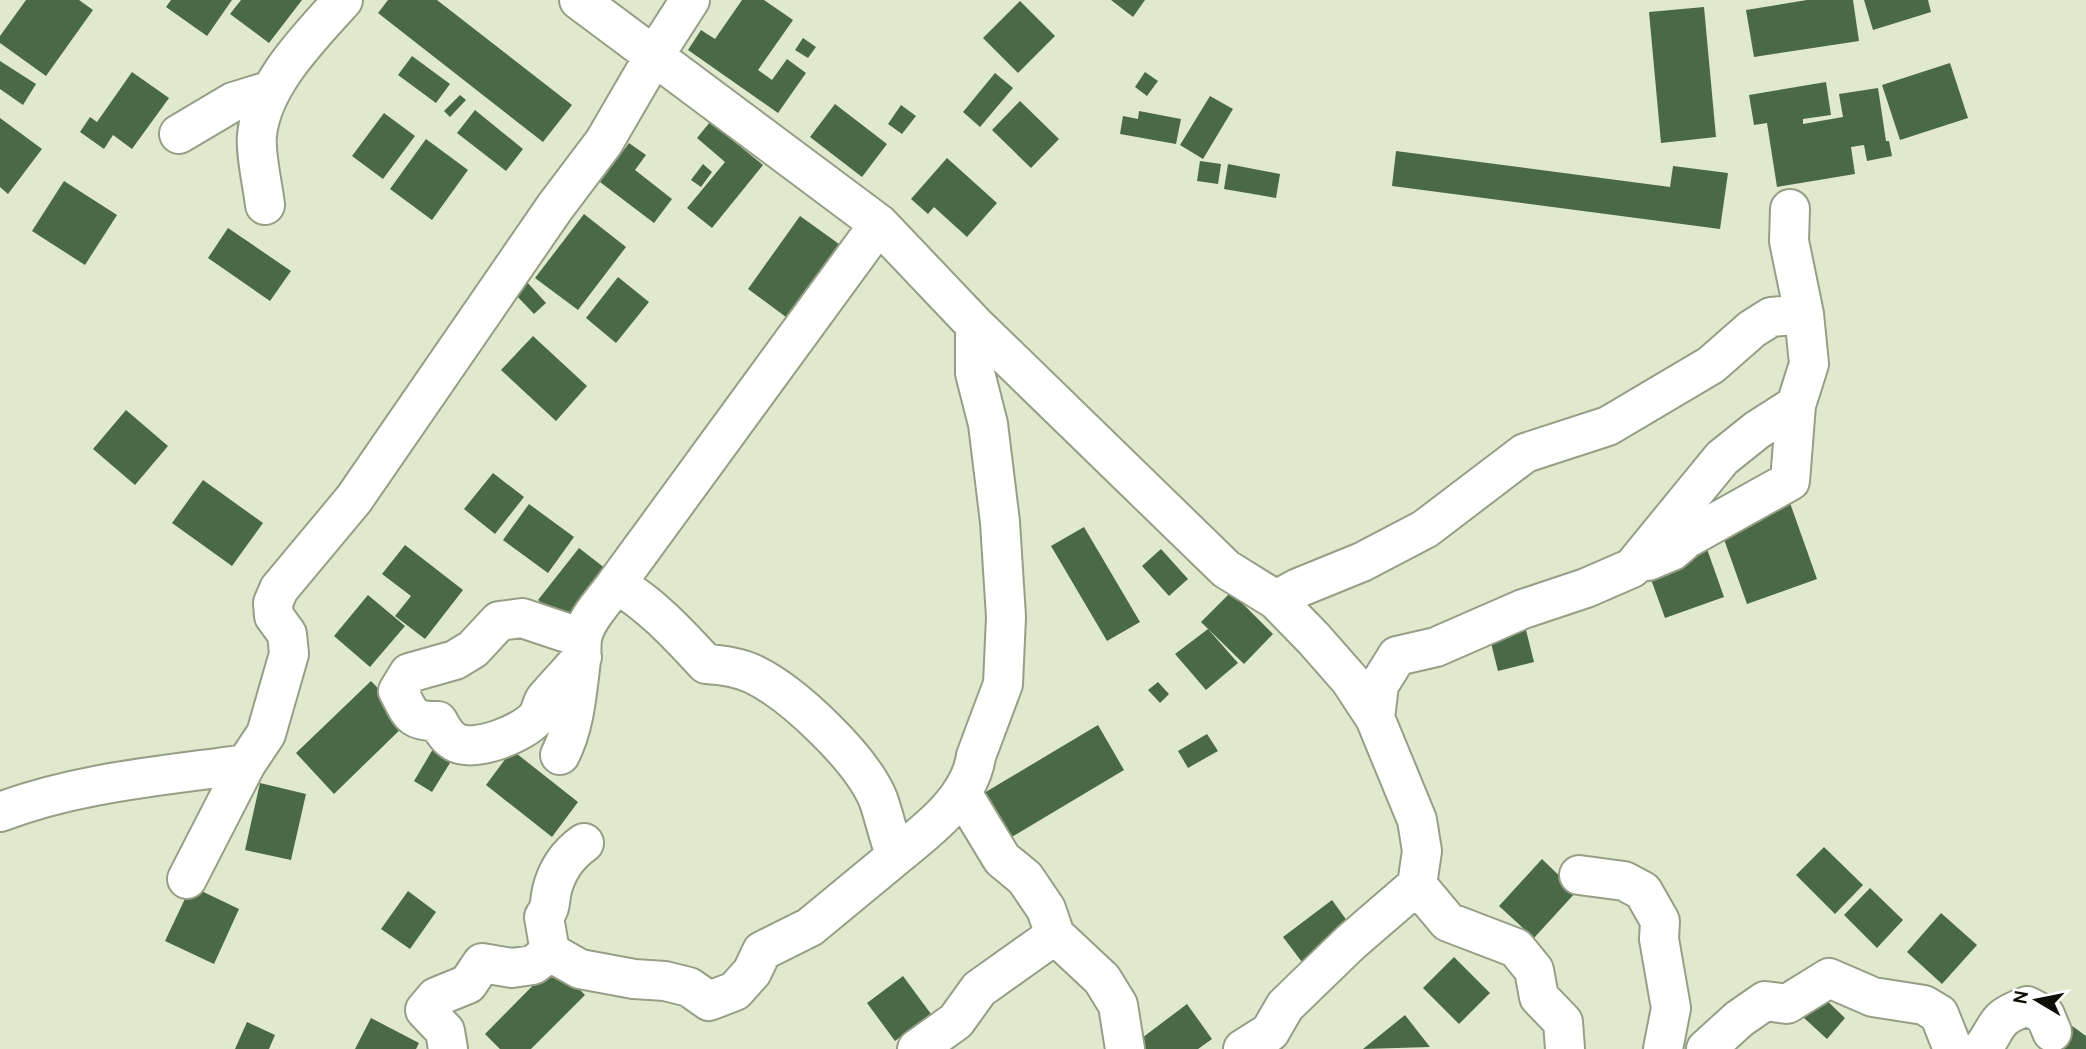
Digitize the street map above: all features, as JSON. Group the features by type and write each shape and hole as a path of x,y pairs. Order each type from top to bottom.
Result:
{"street":[{"path":"265,205 257,136 269,91 343,0"},
{"path":"579,0 879,224 975,325 1226,569 1276,600 1350,680 1375,718 1417,820 1422,851 1417,885 1351,942 1285,1006 1266,1043"},
{"path":"187,879 246,764 265,734 289,654 287,634 274,616 273,603 279,589 354,499 555,207 604,142 654,55 690,0"},
{"path":"179,134 233,102 269,91"},
{"path":"1375,718 1379,685 1397,656 1436,647 1672,551 1686,539 1790,481 1796,405 1808,364 1804,314 1789,240 1790,209"},
{"path":"560,755 569,737 582,647 590,620 879,224"},
{"path":"1276,600 1362,562 1425,529 1525,453 1608,426 1711,365 1752,329 1771,317 1804,314"},
{"path":"584,843 568,854 551,892 551,908 544,917 550,952 580,970 677,984 689,987 709,1001 735,991 752,972 762,951 810,927 926,831 962,793 1003,684 1006,617 1000,522 988,424 975,373 975,325"},
{"path":"1632,568 1722,458 1757,430 1796,405"},
{"path":"616,584 633,593 676,631 706,664 727,665 754,674 774,686 833,736 862,771 878,799 887,837 896,856"},
{"path":"0,812 35,799 77,789 246,764"},
{"path":"962,793 1002,859 1025,878 1046,908 1055,934 1102,979 1118,1005 1125,1049"},
{"path":"1579,875 1624,881 1643,891 1660,921 1659,939 1671,1008 1663,1049"},
{"path":"1417,885 1448,922 1516,948 1534,970 1539,996 1563,1022 1565,1049"},
{"path":"917,1049 956,1020 979,989 1055,934"},
{"path":"448,1049 445,1031 425,1010 436,997 468,984 482,963 512,968 533,965 550,952"},
{"path":"1706,1049 1739,1019 1765,1001 1787,1003 1829,978 1873,998 1924,1005 1940,1014 1953,1049"},
{"path":"1982,1049 1997,1023 2006,1014 2027,1006 2045,1015 2053,1032"}],"building":[{"path":"26,0 79,0 93,10 46,76 0,43 0,36"},
{"path":"171,0 232,0 207,36 166,7"},
{"path":"241,0 302,0 269,43 230,14"},
{"path":"388,0 437,0 572,105 543,142 378,13"},
{"path":"742,0 764,0 793,20 758,70 772,80 787,59 806,73 778,113 688,50 701,30 715,39"},
{"path":"1111,0 1145,0 1133,17"},
{"path":"1807,0 1853,0 1859,41 1754,57 1746,10"},
{"path":"1864,0 1928,0 1931,12 1873,30"},
{"path":"1020,1 1055,36 1018,73 983,38"},
{"path":"1704,7 1716,137 1661,143 1649,12"},
{"path":"803,38 816,47 808,58 795,50"},
{"path":"412,56 450,84 436,103 398,75"},
{"path":"0,61 36,84 23,105 0,89"},
{"path":"1950,63 1968,118 1900,140 1882,85"},
{"path":"132,72 169,98 132,149 113,135 104,149 80,132 90,117 97,122"},
{"path":"1145,72 1158,81 1147,96 1135,87"},
{"path":"995,73 1013,88 980,127 963,112"},
{"path":"1826,82 1831,115 1803,119 1803,124 1843,117 1839,94 1878,88 1886,141 1889,141 1892,156 1867,161 1864,145 1851,147 1855,174 1777,187 1767,123 1754,125 1749,95"},
{"path":"460,95 466,100 450,117 444,111"},
{"path":"1210,96 1233,109 1203,159 1180,145"},
{"path":"1020,101 1059,139 1031,168 992,130"},
{"path":"835,104 887,144 862,177 810,137"},
{"path":"901,105 916,116 902,134 888,124"},
{"path":"475,110 523,149 506,171 457,133"},
{"path":"1139,111 1181,119 1176,144 1120,134 1123,116 1138,119"},
{"path":"384,113 415,136 383,179 352,156"},
{"path":"0,118 42,149 8,194 0,187"},
{"path":"710,122 763,165 712,228 687,208 725,162 697,138"},
{"path":"426,139 468,170 432,220 390,189"},
{"path":"629,143 646,155 635,170 672,199 654,223 600,182"},
{"path":"1396,151 1670,187 1673,166 1728,173 1720,229 1392,186"},
{"path":"947,158 997,203 967,237 934,207 928,214 911,199"},
{"path":"1200,161 1221,164 1218,184 1197,181"},
{"path":"703,164 712,172 701,187 691,180"},
{"path":"1228,164 1280,174 1276,198 1224,189"},
{"path":"64,181 117,215 85,265 32,231"},
{"path":"584,214 626,247 578,310 535,278"},
{"path":"800,216 839,244 786,317 748,289"},
{"path":"228,228 291,271 270,301 208,258"},
{"path":"618,277 649,302 616,343 586,318"},
{"path":"526,281 546,303 534,314 514,293"},
{"path":"533,336 587,386 556,421 501,370"},
{"path":"126,410 168,446 135,485 93,449"},
{"path":"493,473 524,497 495,534 464,509"},
{"path":"203,480 263,523 232,566 172,523"},
{"path":"1790,503 1817,579 1747,604 1720,528"},
{"path":"529,504 574,537 548,573 503,540"},
{"path":"1084,527 1140,622 1107,641 1051,546"},
{"path":"405,545 463,590 425,639 395,616 411,596 382,574"},
{"path":"579,548 610,572 569,624 538,600"},
{"path":"1161,549 1188,579 1169,596 1142,566"},
{"path":"1707,549 1724,597 1665,618 1648,571"},
{"path":"1231,592 1273,634 1244,664 1201,622"},
{"path":"368,595 405,626 370,667 334,636"},
{"path":"1208,629 1238,663 1206,690 1175,654"},
{"path":"1526,630 1534,662 1498,671 1490,639"},
{"path":"371,681 409,721 334,794 296,753"},
{"path":"1158,682 1169,694 1160,703 1148,690"},
{"path":"1098,725 1124,770 1005,841 979,796"},
{"path":"1207,734 1218,751 1188,768 1178,751"},
{"path":"439,739 458,750 432,792 414,781"},
{"path":"512,750 578,802 552,837 486,785"},
{"path":"260,783 306,794 291,860 245,850"},
{"path":"1824,847 1863,885 1835,914 1796,875"},
{"path":"1542,859 1576,892 1534,938 1499,906"},
{"path":"191,886 239,909 214,964 165,941"},
{"path":"1870,888 1903,920 1877,948 1844,915"},
{"path":"408,891 436,912 410,949 381,929"},
{"path":"1332,900 1353,929 1305,966 1283,937"},
{"path":"1941,913 1977,945 1942,984 1907,952"},
{"path":"1454,957 1490,993 1459,1024 1423,988"},
{"path":"554,964 585,995 531,1049 500,1049 485,1034"},
{"path":"903,976 931,1014 895,1041 867,1003"},
{"path":"1822,996 1845,1018 1827,1039 1803,1017"},
{"path":"1187,1004 1212,1039 1198,1049 1144,1049 1138,1041"},
{"path":"1405,1015 1430,1047 1363,1049"},
{"path":"371,1018 419,1043 416,1049 355,1049"},
{"path":"247,1022 275,1035 269,1049 235,1049"},
{"path":"2068,1023 2086,1036 2086,1049 2050,1049"}]}
